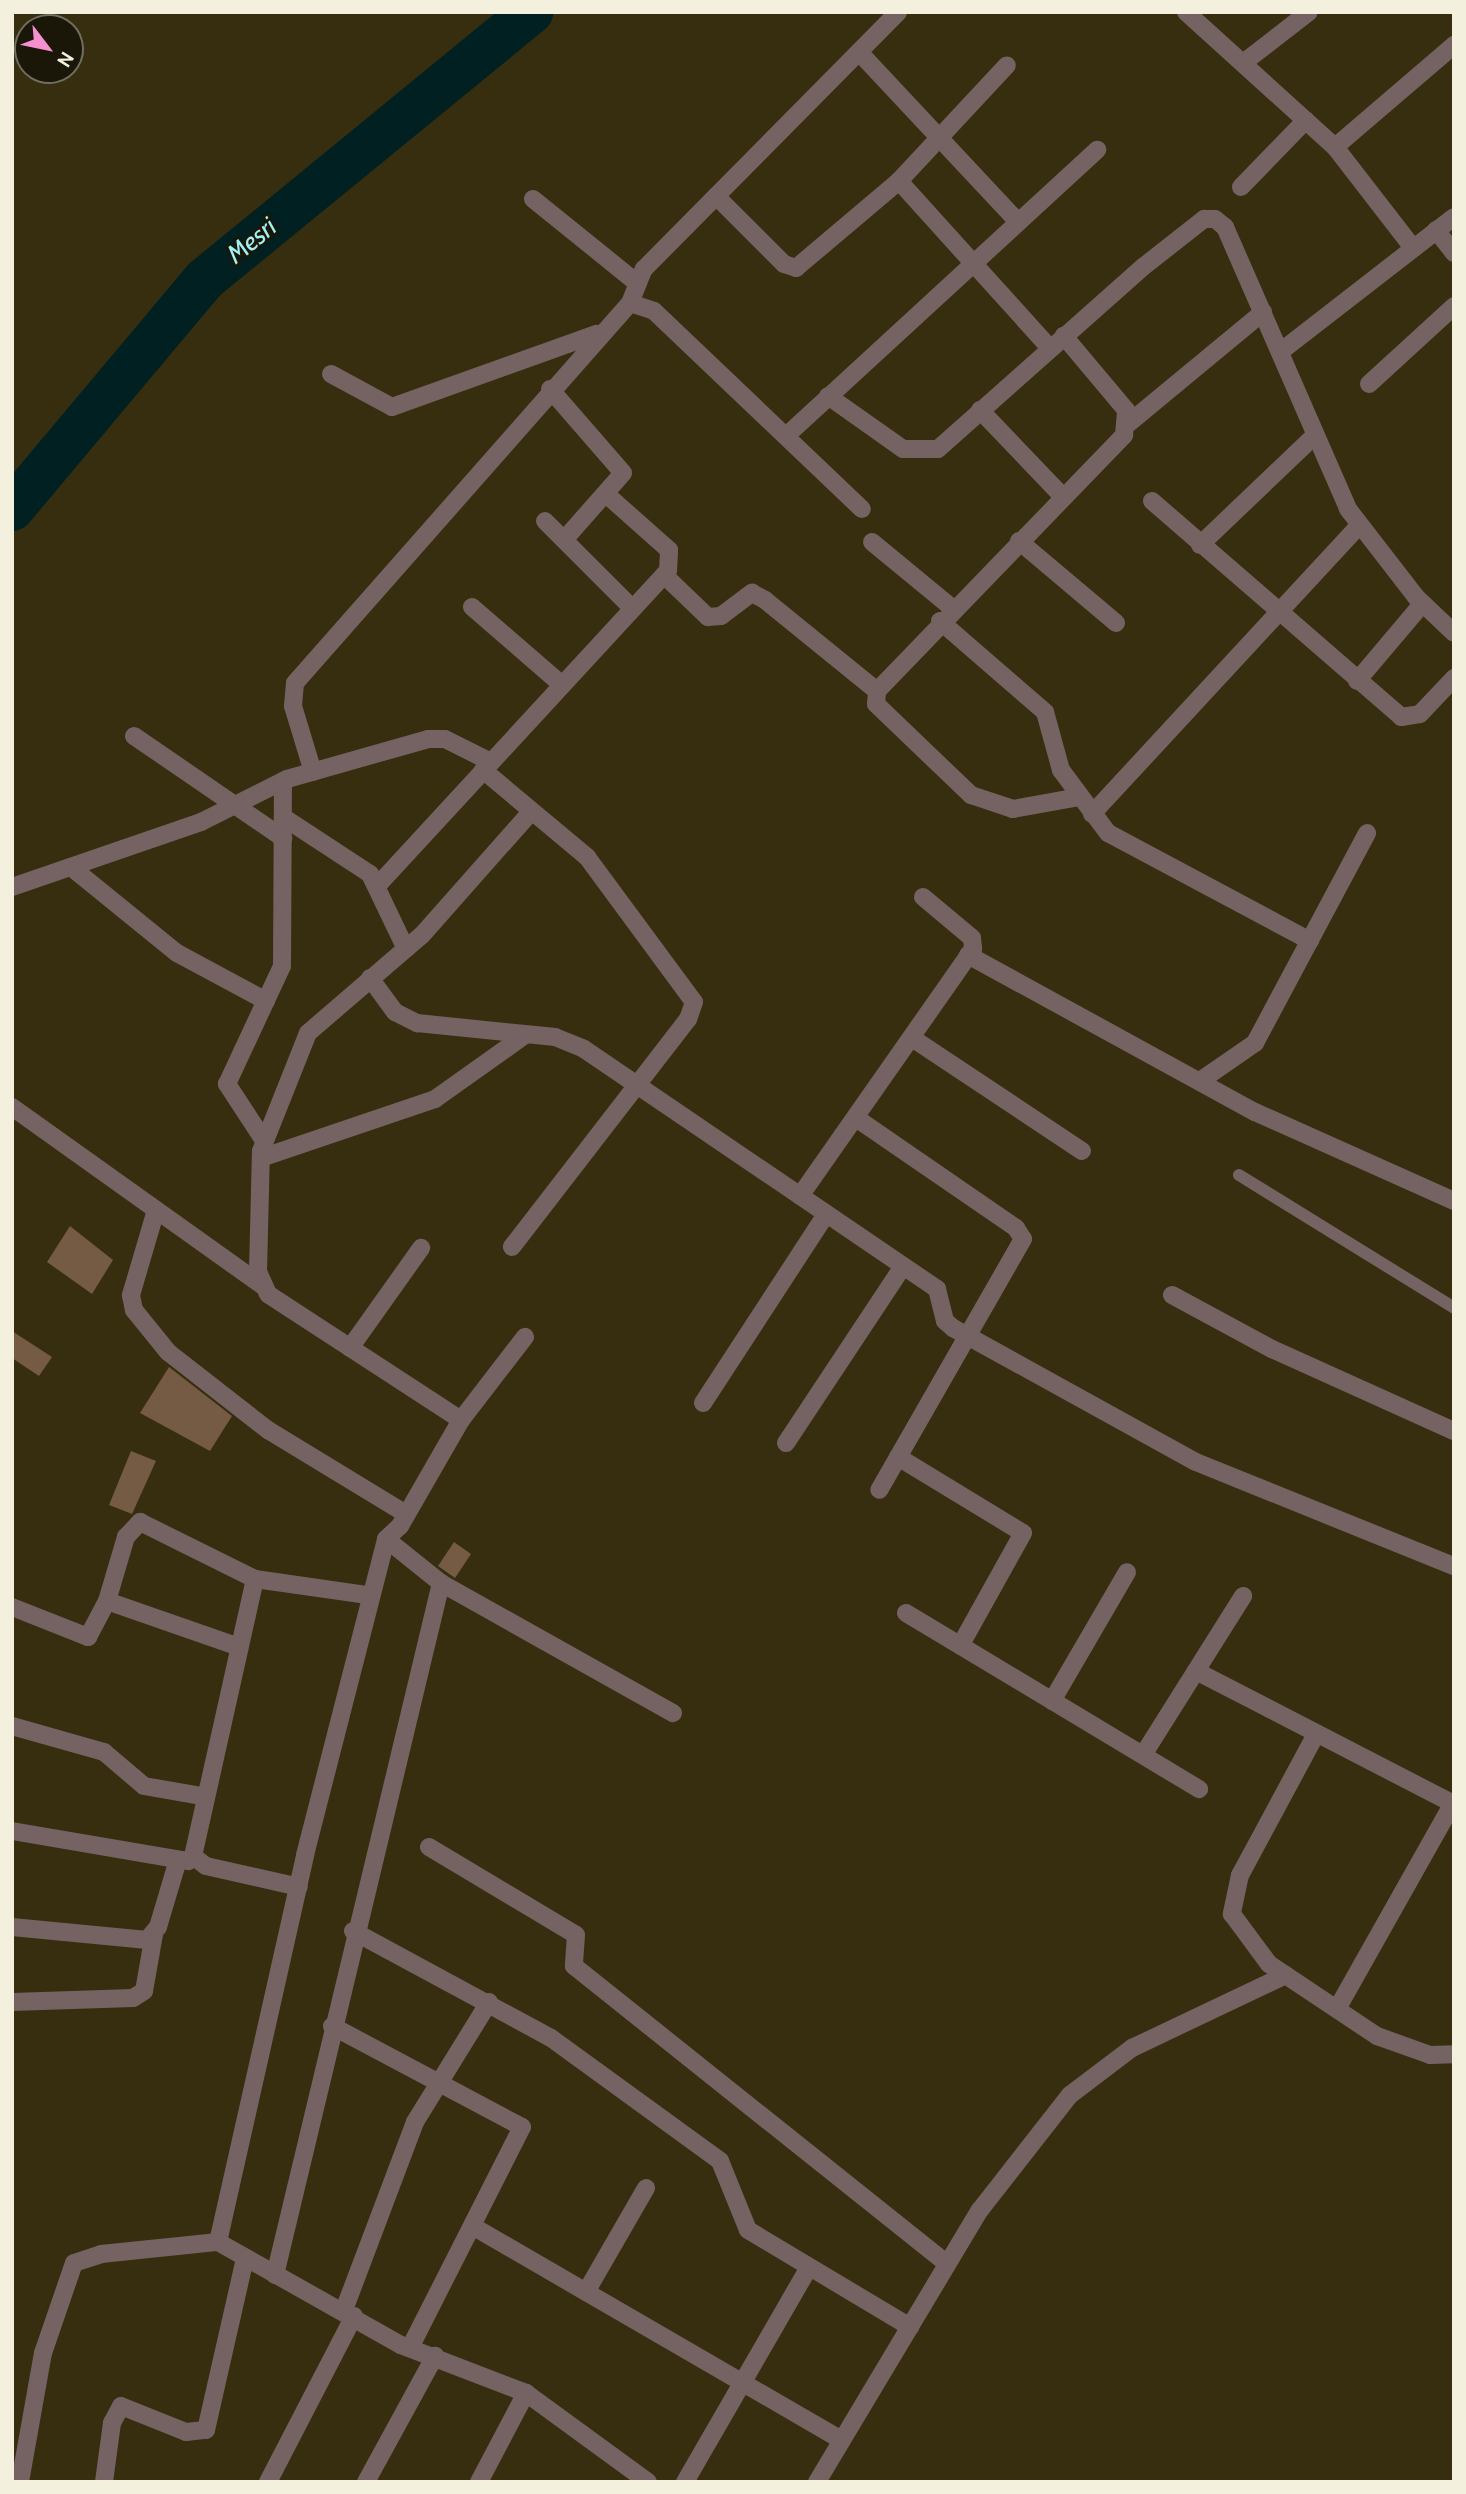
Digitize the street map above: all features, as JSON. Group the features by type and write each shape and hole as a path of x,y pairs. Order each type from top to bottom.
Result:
{"street":[{"path":"313,772 293,706 295,683 599,333 630,303 636,282 716,196 898,12"},
{"path":"1186,12 1335,147 1413,248"},
{"path":"1243,63 1309,12"},
{"path":"1335,147 1454,45"},
{"path":"859,52 1018,222"},
{"path":"716,196 784,264 796,268 899,181 1007,65"},
{"path":"1241,187 1306,120"},
{"path":"786,436 1097,150"},
{"path":"899,181 973,262 1126,410 1129,423"},
{"path":"533,200 636,282"},
{"path":"1280,352 1454,217"},
{"path":"828,396 914,453 938,449 1057,342 1210,218 1225,227 1315,435 1360,525 1422,604 1454,633"},
{"path":"1436,230 1454,253"},
{"path":"630,303 654,311 862,509"},
{"path":"1369,384 1454,306"},
{"path":"1080,797 1033,809 971,795 876,704 877,691 946,615 1063,497 1129,423 1263,312"},
{"path":"331,374 392,407 599,333"},
{"path":"550,389 622,467 607,495 564,540"},
{"path":"980,410 1063,497"},
{"path":"1200,544 1315,435"},
{"path":"378,885 633,609 672,563 669,550 607,495"},
{"path":"1152,501 1277,613 1401,717 1412,718 1454,678"},
{"path":"545,521 633,609"},
{"path":"1092,814 1360,525"},
{"path":"1019,541 1116,623"},
{"path":"872,542 1045,712 1057,761 1092,814 1126,846 1310,941"},
{"path":"664,575 708,617 758,595 877,691"},
{"path":"1357,681 1422,604"},
{"path":"472,607 562,685"},
{"path":"134,736 232,806 283,838"},
{"path":"12,887 232,806 283,780 436,737 487,766 531,812 587,857 690,992 693,1011 512,1247"},
{"path":"263,1139 228,1084 283,959 283,780"},
{"path":"262,1285 263,1139 308,1033 406,949 531,812"},
{"path":"283,817 378,885 406,949"},
{"path":"1200,1082 1255,1043 1367,833"},
{"path":"71,867 177,953 266,1001"},
{"path":"800,1196 968,955 972,938 923,897"},
{"path":"968,955 1200,1082 1454,1201"},
{"path":"370,978 406,1019 569,1042 937,1289 945,1321 969,1336 1196,1462 1454,1566"},
{"path":"261,1158 435,1099 525,1035"},
{"path":"912,1038 1082,1151"},
{"path":"12,1107 350,1348 461,1420"},
{"path":"856,1118 1020,1232 1021,1246 879,1490"},
{"path":"156,1210 131,1295 134,1310 168,1352 268,1430 403,1512"},
{"path":"703,1403 826,1214"},
{"path":"350,1348 421,1248"},
{"path":"786,1443 903,1266"},
{"path":"1172,1295 1272,1349 1454,1431"},
{"path":"218,2242 299,1887 369,1595 386,1539 400,1526 403,1512 461,1420 525,1337"},
{"path":"898,1457 1023,1533 960,1646"},
{"path":"12,1607 89,1637 107,1601 126,1537 141,1522 255,1579 369,1595"},
{"path":"386,1539 441,1583 673,1713"},
{"path":"1052,1701 1127,1572"},
{"path":"201,1864 192,1844 255,1579"},
{"path":"275,2274 353,1931 441,1583"},
{"path":"1143,1755 1243,1596"},
{"path":"107,1601 239,1647"},
{"path":"906,1613 1199,1789"},
{"path":"1196,1671 1315,1736 1453,1803 1338,2009"},
{"path":"12,1726 104,1752 144,1786 202,1796"},
{"path":"1315,1736 1231,1898 1232,1914 1249,1941 1286,1975 1338,2009 1403,2049 1454,2054"},
{"path":"12,1831 201,1864 299,1887"},
{"path":"429,1847 576,1935 574,1966 947,2264"},
{"path":"12,2002 132,1998 144,1991 154,1934 178,1860"},
{"path":"12,1927 139,1942 154,1934"},
{"path":"353,1931 489,2002 551,2038 720,2161 748,2230 909,2327"},
{"path":"817,2482 980,2210 1094,2072 1286,1975"},
{"path":"268,2482 349,2313 402,2153 442,2079 489,2002"},
{"path":"332,2025 442,2079 522,2127 474,2227 410,2348"},
{"path":"586,2292 646,2188"},
{"path":"474,2227 842,2440"},
{"path":"20,2482 43,2353 74,2263 101,2254 218,2242 410,2348 526,2393 648,2482"},
{"path":"104,2482 112,2423 121,2406 198,2435 211,2422 245,2258"},
{"path":"685,2482 810,2267"},
{"path":"366,2482 435,2356"},
{"path":"479,2482 526,2393"}],"lane":[{"path":"1239,1175 1454,1308"}],"building":[{"path":"70,1226 113,1260 92,1294 47,1262"},
{"path":"12,1331 52,1357 39,1376 12,1358"},
{"path":"169,1367 232,1416 210,1451 140,1413"},
{"path":"131,1451 156,1461 132,1514 109,1505"},
{"path":"454,1542 471,1554 455,1578 438,1566"}],"waterway":[{"name":"Mesri","path":"12,509 204,280 531,12"}]}
